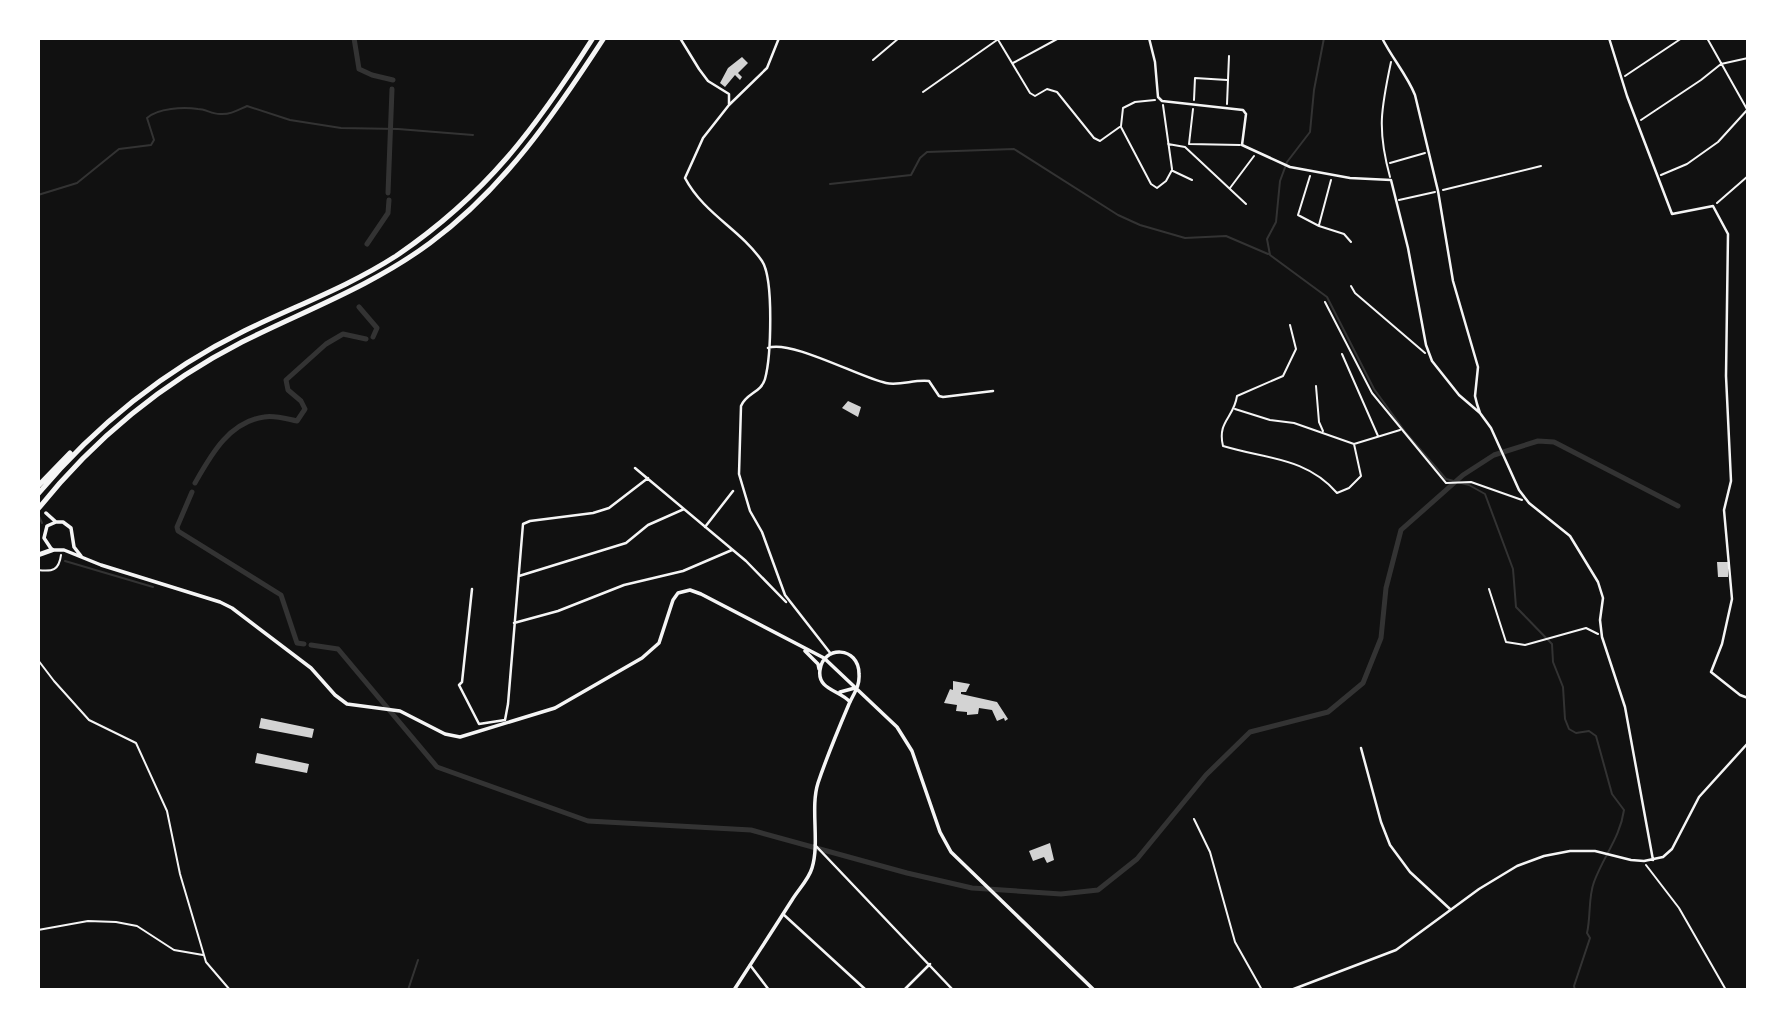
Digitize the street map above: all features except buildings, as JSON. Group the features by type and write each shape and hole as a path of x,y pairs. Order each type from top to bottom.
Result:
{"highway":[{"path":"38,486 83,444 154,386 195,358 243,331 376,268 446,219 492,176 523,141 593,38"},
{"path":"38,509 108,434 175,382 241,343 382,274 429,244 462,217 498,184 529,147 604,38"},
{"path":"38,494 55,471"},
{"path":"38,514 56,488"},
{"path":"38,555 52,550"}],"street":[{"path":"680,38 708,81 729,94 729,105"},
{"path":"779,38 767,68 729,105 704,138 685,178 693,194 703,205 763,262 770,304 768,348 763,383 757,392 743,400 741,406 738,474 750,511 762,533 789,604"},
{"path":"1149,38 1160,99 1243,110 1245,114 1242,145 1290,167 1332,175 1391,180 1431,358 1459,395 1491,428 1511,474 1529,503 1570,536 1598,582 1602,598 1602,637 1625,707 1653,860"},
{"path":"1382,38 1410,82 1429,152 1453,281 1478,367 1475,396 1479,413"},
{"path":"1609,38 1637,123 1672,214 1713,206 1728,234 1726,376 1731,481 1724,510 1732,599 1722,644 1711,672 1740,695 1748,698"},
{"path":"768,348 780,347 827,360 884,383 929,381 939,396 943,397 993,391"},
{"path":"635,468 746,561 789,604 831,654"},
{"path":"505,722 523,524 609,508 648,478"},
{"path":"705,527 733,491"},
{"path":"519,576 626,543 648,525 684,509"},
{"path":"56,522 46,513 48,525 44,538 52,550 64,550 101,565 228,605 311,668 346,704 400,711 452,737 467,736 555,708 654,650 663,635 673,600 678,593 684,591 701,594 824,659 906,738 945,843 978,879 1094,989"},
{"path":"48,525 56,522 69,525 74,534 74,547 81,556"},
{"path":"64,550 73,540"},
{"path":"514,623 558,611 624,585 683,571 732,550"},
{"path":"472,589 462,682 459,685 479,724 505,722"},
{"path":"798,645 818,664 825,686 840,692 850,702"},
{"path":"734,989 812,869 817,786 859,685 860,676 855,657 842,652 831,654 824,659 819,673"},
{"path":"840,692 856,688"},
{"path":"1291,989 1396,950 1479,889 1507,872 1544,856 1570,851 1595,851 1644,861 1663,857 1672,849 1699,797 1748,743"},
{"path":"1361,748 1390,845 1410,872 1451,909"},
{"path":"814,844 953,989"},
{"path":"783,914 866,989"},
{"path":"904,989 930,964"},
{"path":"750,965 769,989"}],"path":[{"path":"873,60 899,38"},
{"path":"1012,64 1059,38"},
{"path":"1622,79 1682,38"},
{"path":"1657,176 1687,164 1718,142 1747,109 1707,38"},
{"path":"923,92 998,39 1030,93 1035,96 1047,89 1057,92 1094,138 1100,141 1121,126"},
{"path":"1226,108 1228,57"},
{"path":"1391,180 1382,148 1380,120 1392,57"},
{"path":"1637,123 1721,64 1748,58"},
{"path":"1189,144 1195,78 1227,80"},
{"path":"1160,99 1172,170 1166,181 1157,187 1151,184 1121,126 1123,108 1135,102 1160,99"},
{"path":"1168,144 1185,147 1246,204"},
{"path":"1185,147 1189,144 1242,145"},
{"path":"1229,188 1240,177 1256,152"},
{"path":"1390,163 1429,152"},
{"path":"1396,201 1541,166"},
{"path":"1172,170 1192,180"},
{"path":"1311,172 1298,215 1319,226 1344,234 1351,242"},
{"path":"1319,226 1332,175"},
{"path":"1713,206 1748,176"},
{"path":"1352,286 1355,293 1431,358"},
{"path":"1325,302 1372,393 1446,483 1471,482 1529,503"},
{"path":"1290,326 1296,349 1283,376 1237,396 1235,409 1224,422 1221,441 1223,446 1307,468 1328,482 1337,493 1349,488 1361,476 1354,444"},
{"path":"1342,355 1378,437"},
{"path":"1316,386 1319,422 1323,432"},
{"path":"1235,409 1294,423 1354,444 1401,430"},
{"path":"38,570 55,570 60,565 61,557"},
{"path":"1489,589 1506,642 1525,645 1586,628 1602,637"},
{"path":"38,660 89,720 136,743 167,811 180,874 206,962 230,989"},
{"path":"1194,819 1210,852 1235,942 1262,989"},
{"path":"1644,861 1679,908 1726,989"},
{"path":"38,930 88,921 116,922 136,926 174,950 204,956"}],"waterway":[{"path":"354,38 359,69 393,80"},
{"path":"1324,38 1314,90 1310,132 1287,162 1280,181 1276,222 1267,239 1270,255 1327,297 1374,389 1406,433 1446,479 1469,485 1485,494 1513,569 1516,607 1552,644 1553,662 1563,687 1565,719 1569,729 1576,733 1589,731 1596,736 1612,794 1624,810 1619,829 1592,888 1587,933 1590,938 1575,990"},
{"path":"388,193 392,89"},
{"path":"38,195 77,183 119,149 151,145 154,140 147,118 171,109 201,109 224,114 247,106 290,120 341,128 473,135"},
{"path":"830,184 911,175 920,158 927,152 1014,149 1118,215 1140,225 1185,238 1226,236 1268,254"},
{"path":"367,244 388,213 389,200"},
{"path":"359,307 377,328 373,337"},
{"path":"195,483 222,441 241,425 268,417 297,421 305,409 301,401 288,390 286,380 326,344 343,334 366,339"},
{"path":"311,645 338,649 437,767 588,821 751,830 972,888 1061,894 1098,890 1137,859 1206,775 1250,732 1328,712 1363,683 1381,638 1386,588 1401,530 1463,475 1494,455 1538,441 1554,442 1678,506"},
{"path":"192,492 177,527 178,531 281,595 297,643 304,644"},
{"path":"38,514 42,523"},
{"path":"65,561 153,587"},
{"path":"408,990 418,960"}]}
